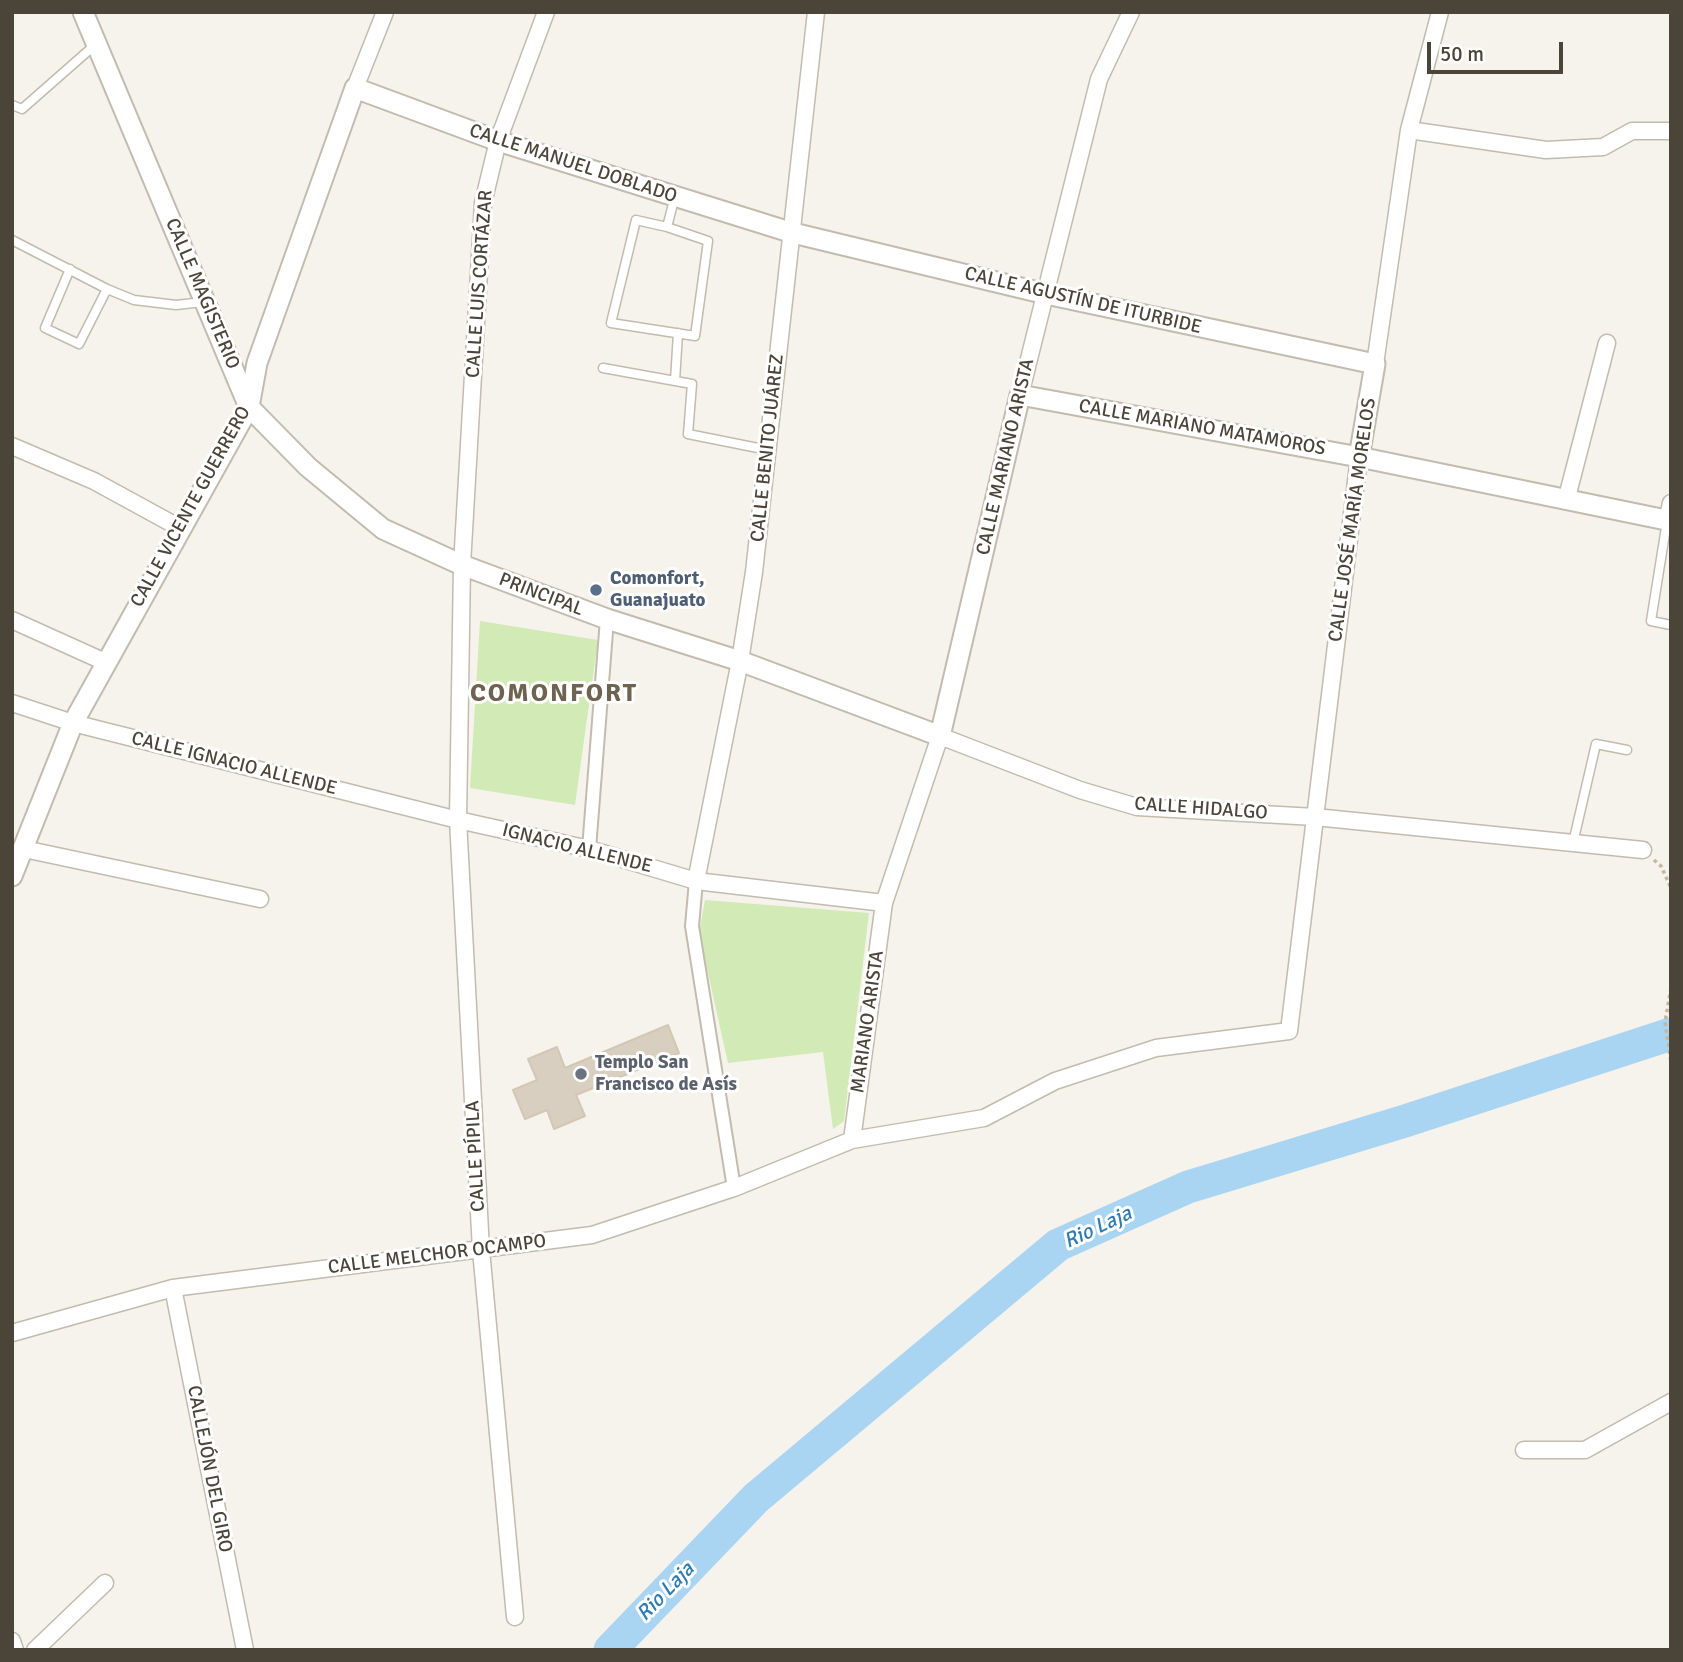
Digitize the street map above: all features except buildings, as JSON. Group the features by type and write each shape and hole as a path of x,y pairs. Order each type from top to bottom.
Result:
{"street":[{"name":"CALLE MAGISTERIO","path":"83,12 249,407 308,467 383,529 462,565"},
{"path":"355,88 385,12"},
{"name":"CALLE LUIS CORTÁZAR","path":"458,820 462,565 483,203 498,141 546,12"},
{"name":"CALLE BENITO JUÁREZ","path":"696,881 740,662 768,450 816,12"},
{"name":"CALLE MARIANO ARISTA","path":"884,903 940,736 1020,395 1099,79 1131,12"},
{"name":"CALLE JOSÉ MARÍA MORELOS","path":"1289,1031 1359,457 1409,131 1440,12"},
{"name":"CALLE MANUEL DOBLADO","path":"355,88 498,141 793,233"},
{"name":"CALLE VICENTE GUERRERO","path":"12,876 73,723 249,407 257,363 355,88"},
{"path":"1409,131 1546,150 1602,147 1632,131 1670,131"},
{"name":"CALLE AGUSTÍN DE ITURBIDE","path":"793,233 1046,294 1375,365"},
{"path":"1566,501 1607,343"},
{"name":"CALLE MARIANO MATAMOROS","path":"1020,395 1359,457 1566,501 1670,515"},
{"path":"12,446 94,481 180,528"},
{"name":"PRINCIPAL","path":"462,565 607,619 740,662"},
{"path":"589,849 607,619"},
{"path":"12,620 105,662"},
{"name":"CALLE HIDALGO","path":"740,662 1080,790 1137,807 1315,817 1643,850"},
{"name":"CALLE IGNACIO ALLENDE","path":"12,703 73,723 458,820"},
{"name":"IGNACIO ALLENDE","path":"458,820 589,849 696,881 884,903"},
{"name":"CALLE PÍPILA","path":"458,820 481,1250 515,1618"},
{"path":"24,849 260,899"},
{"path":"696,881 692,926 734,1188"},
{"name":"MARIANO ARISTA","path":"852,1140 884,903"},
{"name":"CALLE MELCHOR OCAMPO","path":"12,1333 173,1288 592,1236 734,1188 852,1140 984,1118 1055,1080 1156,1048 1289,1031"},
{"name":"CALLEJÓN DEL GIRO","path":"173,1288 245,1650"},
{"path":"1524,1450 1585,1450 1671,1402"},
{"path":"35,1650 105,1583"},
{"path":"12,1640 15,1650"}],"lane":[{"path":"12,105 22,109 96,44"},
{"path":"667,227 675,196"},
{"path":"636,220 667,227 708,242 695,336 611,323 636,220"},
{"path":"12,240 134,300 176,304 206,302"},
{"path":"70,269 46,328 79,344 107,289"},
{"path":"675,381 678,333"},
{"path":"603,368 692,384 688,434 768,450"},
{"path":"1670,515 1651,621 1671,625"},
{"path":"1573,843 1596,744 1627,750"}],"path":[{"path":"1643,850 1661,866 1671,888"},
{"path":"1671,988 1665,1022 1671,1063"}],"green space":[{"path":"480,621 598,640 575,805 470,788"},
{"path":"705,900 869,913 844,1121 833,1129 823,1052 728,1063 699,933"}],"waterway":[{"name":"Rio Laja","path":"610,1650 756,1498 1058,1245 1188,1187 1405,1121 1671,1034"}],"place":[{"name":"Comonfort, Guanajuato","path":"596,590"},
{"name":"Templo San Francisco de Asís","path":"581,1074"}],"district":[{"name":"COMONFORT","path":"554,694"}]}
